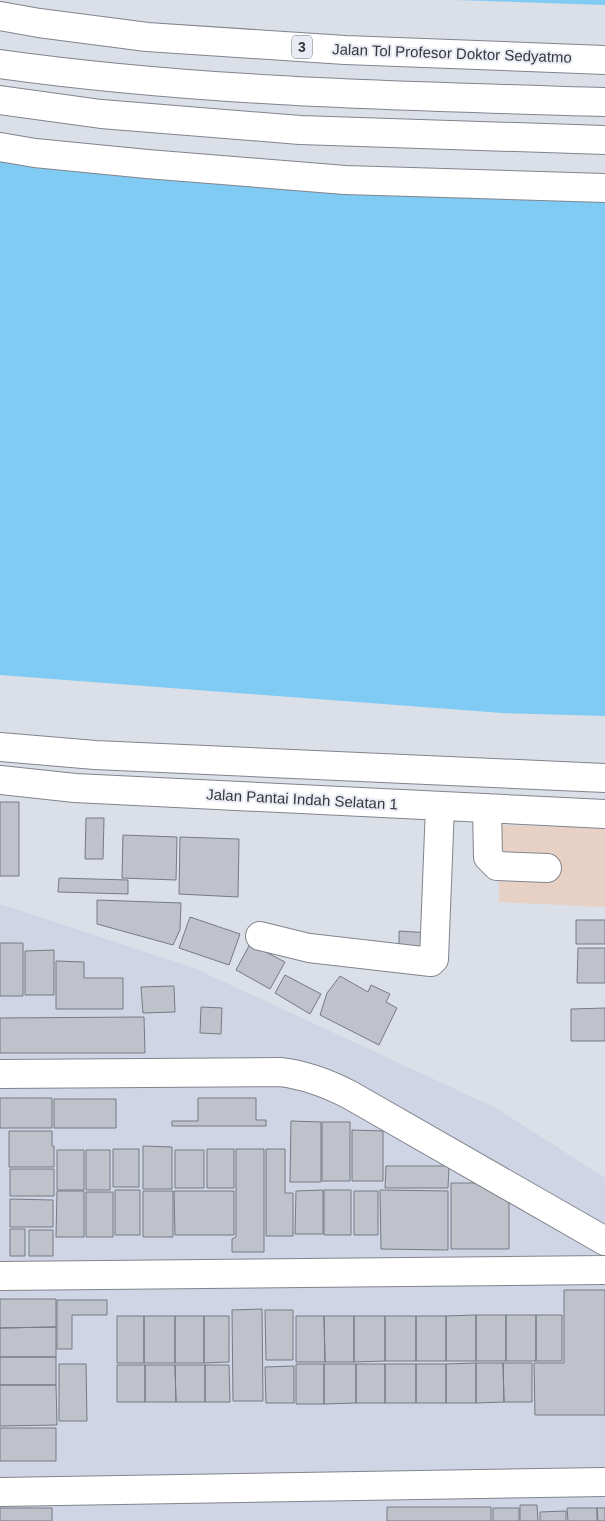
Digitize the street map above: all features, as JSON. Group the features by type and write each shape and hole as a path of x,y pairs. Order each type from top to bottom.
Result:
{"main road":[{"name":"Jalan Tol Profesor Doktor Sedyatmo","path":"0,16 147,37 345,50 605,60"},
{"path":"0,64 76,75 323,94 605,102"},
{"path":"0,100 102,114 300,130 605,140"},
{"path":"0,147 34,153 147,164 345,180 605,188"},
{"path":"0,747 95,755 605,778"},
{"name":"Jalan Pantai Indah Selatan 1","path":"0,780 75,788 605,814"},
{"path":"260,936 309,948 431,962 434,960 440,806"},
{"path":"488,808 488,858 497,866 547,868"},
{"path":"0,1074 280,1072 301,1075 350,1095 605,1241"},
{"path":"0,1276 605,1270"},
{"path":"0,1492 605,1482"}],"shaded area":[{"path":"500,825 605,828 605,907 499,902"},
{"path":"0,904 194,968 496,1108 605,1178 605,1521 0,1521"}],"water":[{"path":"456,0 605,0 605,5"},
{"path":"0,159 39,168 287,186 605,195 605,716 502,713 0,675"}],"building":[{"path":"0,802 19,802 19,876 0,876"},
{"path":"86,818 104,818 103,859 85,859"},
{"path":"123,835 177,837 176,880 122,878"},
{"path":"180,837 239,839 238,897 179,894"},
{"path":"59,878 128,880 128,894 58,892"},
{"path":"97,900 181,903 180,930 173,945 97,924"},
{"path":"190,917 240,934 229,965 179,948"},
{"path":"576,920 605,920 605,944 576,944"},
{"path":"399,931 431,933 431,957 399,955"},
{"path":"0,943 23,943 23,996 0,996"},
{"path":"250,944 285,962 270,989 236,970"},
{"path":"578,948 605,948 605,983 577,983"},
{"path":"54,950 54,995 25,995 25,951"},
{"path":"56,961 84,962 84,978 123,978 123,1009 56,1009"},
{"path":"285,975 321,994 310,1014 275,993"},
{"path":"340,976 368,992 371,985 390,994 386,1002 397,1008 379,1045 320,1015 327,993"},
{"path":"174,986 175,1012 143,1013 141,987"},
{"path":"201,1007 222,1008 221,1034 200,1033"},
{"path":"605,1008 605,1041 571,1041 571,1009"},
{"path":"144,1017 145,1053 0,1053 0,1018"},
{"path":"0,1098 52,1098 52,1128 0,1128"},
{"path":"198,1098 256,1098 256,1120 266,1120 266,1126 172,1126 172,1121 198,1121"},
{"path":"54,1099 116,1099 116,1128 54,1128"},
{"path":"291,1121 321,1122 321,1182 290,1182"},
{"path":"322,1122 350,1122 350,1181 322,1181"},
{"path":"352,1130 383,1131 383,1181 352,1181"},
{"path":"9,1131 52,1131 54,1167 9,1167"},
{"path":"143,1146 172,1147 172,1189 143,1189"},
{"path":"113,1149 139,1149 139,1187 113,1187"},
{"path":"207,1149 234,1149 234,1188 207,1188"},
{"path":"236,1149 264,1149 264,1252 232,1252 232,1239 236,1237"},
{"path":"266,1149 285,1149 285,1193 293,1193 293,1236 266,1236"},
{"path":"57,1150 84,1150 84,1190 57,1190"},
{"path":"86,1150 110,1150 110,1190 86,1190"},
{"path":"175,1150 204,1150 204,1188 175,1188"},
{"path":"386,1166 449,1166 448,1188 385,1188"},
{"path":"10,1169 54,1169 54,1196 10,1196"},
{"path":"451,1183 483,1183 509,1198 509,1249 451,1249"},
{"path":"115,1190 140,1190 140,1235 115,1235"},
{"path":"323,1190 323,1234 295,1234 296,1191"},
{"path":"324,1190 351,1190 351,1235 324,1235"},
{"path":"380,1190 448,1191 448,1250 381,1249"},
{"path":"57,1191 84,1191 84,1237 56,1237"},
{"path":"143,1191 173,1191 173,1237 143,1237"},
{"path":"174,1191 234,1191 234,1235 175,1235"},
{"path":"354,1191 378,1191 378,1235 354,1235"},
{"path":"86,1192 113,1192 113,1237 86,1237"},
{"path":"10,1199 53,1200 53,1227 10,1227"},
{"path":"10,1229 25,1229 25,1256 10,1256"},
{"path":"29,1230 53,1230 53,1256 29,1256"},
{"path":"564,1290 605,1290 605,1415 535,1415 534,1363 564,1363"},
{"path":"0,1299 56,1299 56,1327 0,1328"},
{"path":"57,1300 107,1300 107,1315 72,1315 72,1349 57,1349"},
{"path":"262,1309 263,1401 233,1401 232,1310"},
{"path":"265,1310 293,1310 293,1360 266,1360"},
{"path":"476,1315 506,1315 506,1361 476,1361"},
{"path":"476,1315 476,1361 446,1361 446,1316"},
{"path":"506,1315 536,1315 536,1361 506,1361"},
{"path":"536,1315 562,1315 562,1361 536,1361"},
{"path":"117,1316 144,1316 144,1363 117,1363"},
{"path":"144,1316 175,1316 175,1363 144,1363"},
{"path":"175,1316 204,1316 204,1363 175,1363"},
{"path":"204,1316 229,1316 229,1362 204,1363"},
{"path":"296,1316 324,1316 325,1362 296,1362"},
{"path":"324,1316 354,1316 354,1362 325,1362"},
{"path":"354,1316 385,1316 385,1361 354,1362"},
{"path":"385,1316 416,1316 416,1361 385,1361"},
{"path":"416,1316 446,1316 446,1361 416,1361"},
{"path":"56,1327 56,1357 0,1357 0,1328"},
{"path":"0,1357 56,1357 56,1385 0,1385"},
{"path":"476,1363 503,1363 504,1402 476,1403"},
{"path":"476,1363 476,1403 446,1403 446,1364"},
{"path":"503,1363 532,1363 532,1402 504,1402"},
{"path":"59,1364 86,1364 87,1421 59,1421"},
{"path":"296,1364 324,1364 324,1404 296,1404"},
{"path":"324,1364 356,1364 356,1403 324,1404"},
{"path":"356,1364 385,1364 385,1403 356,1403"},
{"path":"385,1364 416,1364 416,1403 385,1403"},
{"path":"416,1364 446,1364 446,1403 416,1403"},
{"path":"117,1365 145,1365 145,1402 117,1402"},
{"path":"145,1365 175,1365 176,1402 145,1402"},
{"path":"175,1365 205,1365 205,1402 176,1402"},
{"path":"205,1365 229,1365 230,1402 205,1402"},
{"path":"294,1366 294,1403 266,1403 265,1367"},
{"path":"0,1385 56,1385 57,1425 0,1426"},
{"path":"0,1428 56,1428 56,1461 0,1461"},
{"path":"520,1505 537,1505 538,1521 520,1521"},
{"path":"387,1507 491,1507 491,1521 387,1521"},
{"path":"0,1508 52,1508 52,1521 0,1521"},
{"path":"493,1508 519,1508 519,1521 493,1521"},
{"path":"567,1508 597,1508 597,1521 568,1521"},
{"path":"597,1508 605,1508 605,1521 598,1521"},
{"path":"566,1511 566,1521 540,1521 540,1512"}]}
